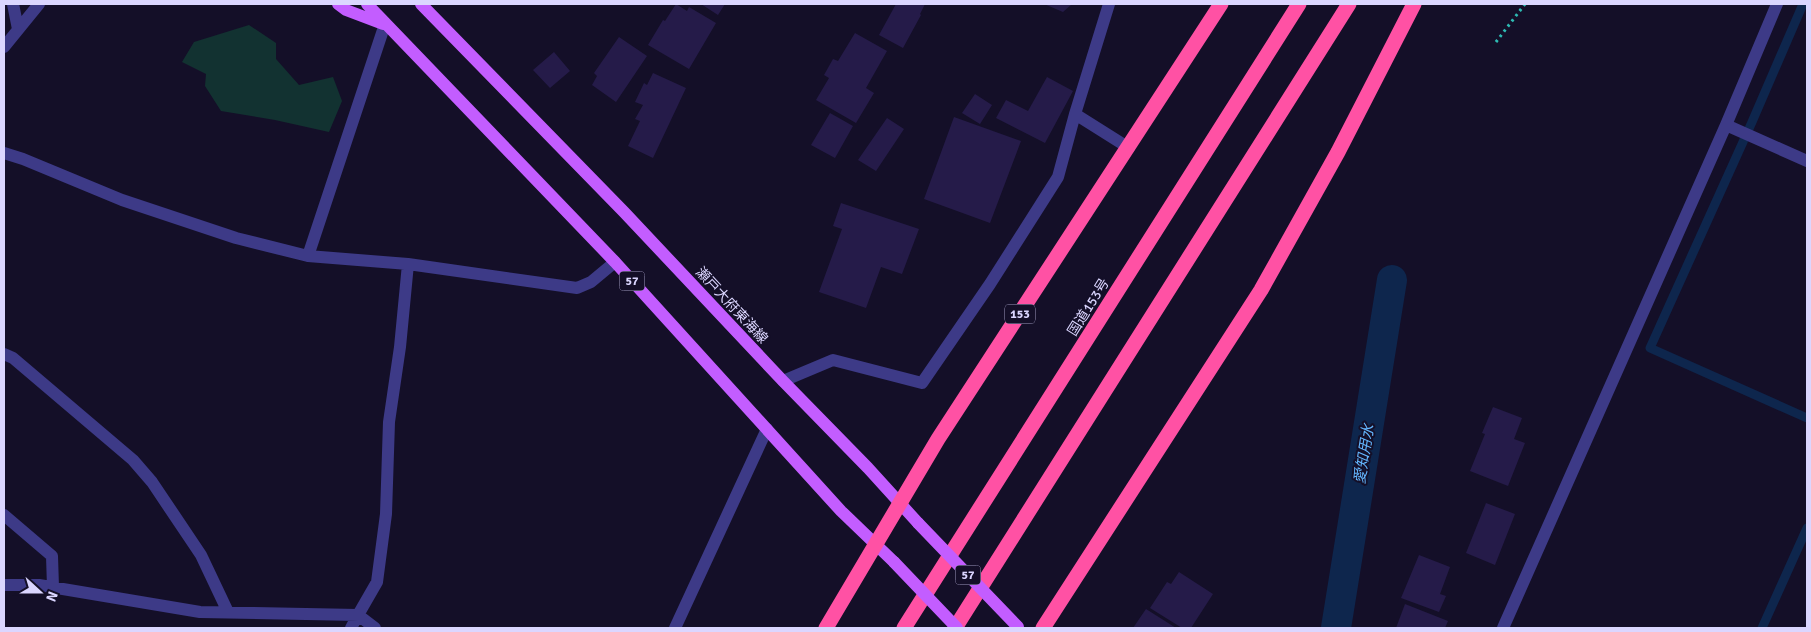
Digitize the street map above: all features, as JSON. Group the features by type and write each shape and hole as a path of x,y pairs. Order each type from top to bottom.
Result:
{"highway":[{"name":"153","path":"826,628 938,439 1222,4"},
{"name":"国道153号","path":"904,628 1299,4"},
{"path":"956,628 1348,4"},
{"path":"1043,628 1261,290 1338,152 1414,4"}],"main road":[{"name":"57","path":"338,4 346,10 385,24"},
{"name":"57","path":"367,4 615,262 842,511 877,544 956,628"},
{"name":"瀬戸大府東海線","path":"421,4 624,212 1019,628"},
{"name":"57","path":"428,4 437,21"}],"street":[{"path":"12,4 18,29"},
{"path":"4,47 39,4"},
{"path":"783,381 834,360 922,383 990,284 1058,177 1109,4"},
{"path":"1503,628 1730,126 1777,4"},
{"path":"308,256 385,24"},
{"path":"1076,114 1129,148"},
{"path":"1730,126 1807,161"},
{"path":"4,153 23,158 122,200 236,238 308,256 408,264 577,288 591,282 615,262"},
{"path":"351,628 377,582 386,514 388,422 400,347 408,264"},
{"path":"4,354 13,358 133,460 152,482 201,555 228,612"},
{"path":"675,628 767,429"},
{"path":"4,515 52,556 54,587"},
{"path":"4,585 40,585 200,612 358,615 375,628"}],"path":[{"path":"1496,42 1525,4"}],"green space":[{"path":"249,25 276,43 276,59 299,85 333,77 342,101 329,132 221,111 205,86 206,74 182,62 194,42"}],"building":[{"path":"676,4 687,11 689,7 716,23 689,69 648,45 663,20 665,21"},
{"path":"701,4 725,4 718,15"},
{"path":"896,4 925,4 903,48 879,35"},
{"path":"1044,4 1072,4 1063,12"},
{"path":"855,33 887,51 866,88 874,93 856,123 816,100 829,78 824,75 833,59 838,61"},
{"path":"619,37 647,56 616,102 592,85 597,76 594,73"},
{"path":"554,52 570,71 550,88 533,70"},
{"path":"653,73 686,88 653,158 628,146 640,121 635,119 643,105 635,102 644,83 647,85"},
{"path":"1047,77 1073,91 1045,143 996,118 1006,100 1028,111"},
{"path":"975,94 992,105 980,124 962,113"},
{"path":"830,113 853,126 835,158 811,145"},
{"path":"954,117 1021,141 990,223 924,199"},
{"path":"887,118 904,129 876,171 858,160"},
{"path":"841,203 919,229 902,274 881,267 866,308 819,292 842,229 833,226"},
{"path":"1493,407 1522,418 1514,439 1525,443 1508,486 1470,471 1485,434 1482,433"},
{"path":"1486,503 1515,514 1495,565 1466,553"},
{"path":"1419,555 1450,567 1440,594 1446,596 1439,612 1401,598"},
{"path":"1179,572 1213,594 1191,628 1182,628 1150,608 1167,582 1171,584"},
{"path":"1405,604 1448,621 1445,628 1396,628"},
{"path":"1146,609 1176,628 1133,628"}],"waterway":[{"path":"1803,4 1650,348 1807,418"},
{"name":"愛知用水","path":"1336,628 1392,280"},
{"path":"1762,628 1807,528"}]}
